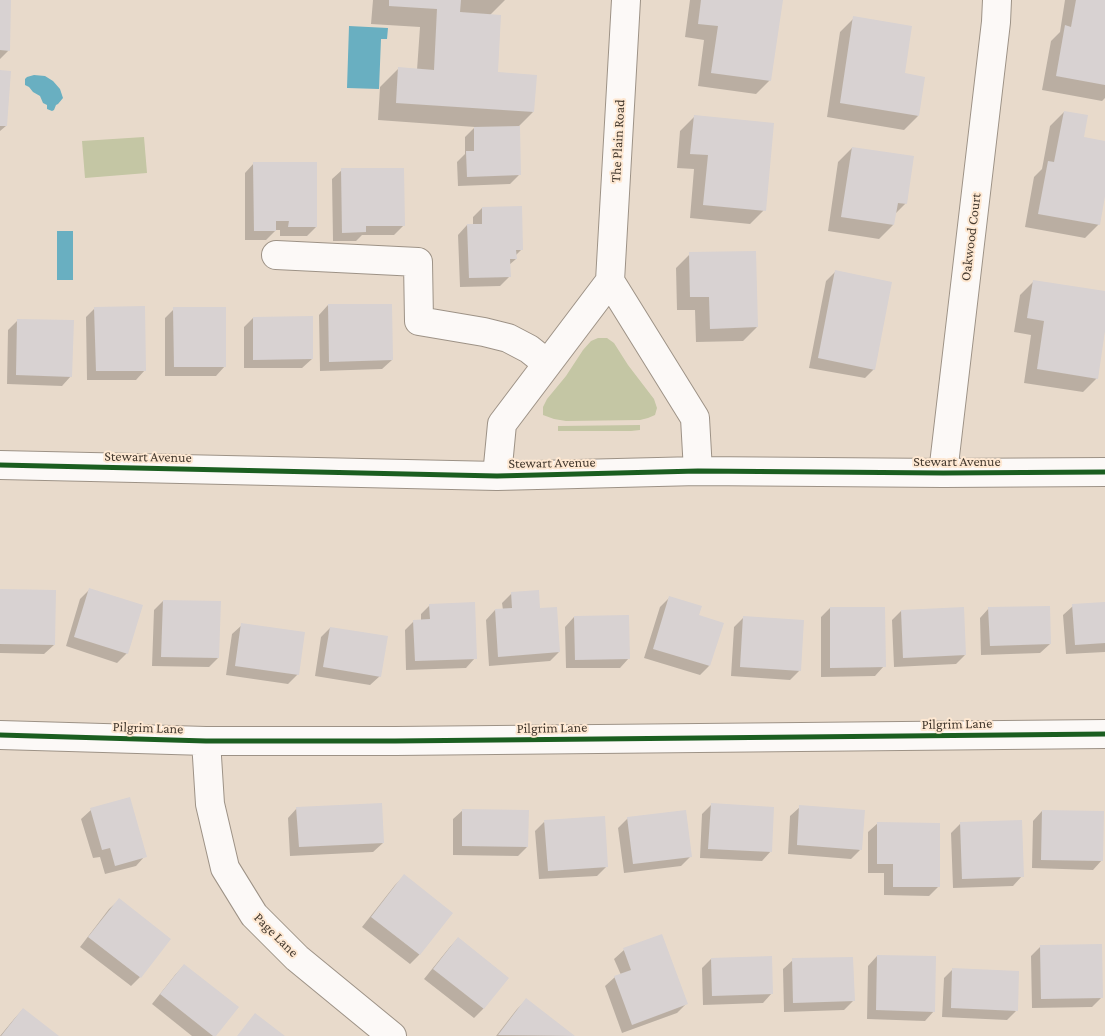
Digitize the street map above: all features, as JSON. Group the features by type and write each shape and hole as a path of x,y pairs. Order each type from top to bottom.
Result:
{"street":[{"name":"The Plain Road","path":"610,281 626,0"},
{"name":"Oakwood Court","path":"943,473 996,22 996,0"},
{"path":"276,255 418,262 419,321 508,338 529,349 546,365"},
{"path":"497,476 502,424 610,281 695,418 698,471"},
{"name":"Stewart Avenue","path":"0,465 497,476 698,471 1105,472"},
{"name":"Pilgrim Lane","path":"0,735 206,741 405,741 1105,734"},
{"name":"Page Lane","path":"206,741 210,804 224,868 254,915 298,958 392,1036"}],"green space":[{"path":"144,137 147,173 85,178 82,141"},
{"path":"598,338 607,338 614,343 654,399 657,408 655,415 640,420 566,421 543,415 543,407 547,399 566,376 583,350 591,341"},
{"path":"640,425 640,430 631,431 558,431 558,426"}],"water":[{"path":"349,26 388,28 387,39 381,39 379,89 347,88"},
{"path":"34,75 45,76 60,89 63,98 54,110 47,109 47,105 43,103 40,96 25,85 25,79"},
{"path":"57,231 73,231 73,280 57,280"}],"building":[{"path":"0,0 11,0 10,51 0,50"},
{"path":"389,0 461,0 460,12 501,15 498,72 537,75 534,112 396,103 398,67 434,70 437,9 389,6"},
{"path":"701,0 783,0 771,81 711,73 718,26 698,24"},
{"path":"1076,0 1105,0 1105,85 1056,76 1065,25 1071,27"},
{"path":"853,16 912,26 905,73 925,77 919,116 840,103"},
{"path":"0,70 11,71 7,126 0,126"},
{"path":"1064,111 1088,115 1084,137 1105,141 1105,196 1100,225 1038,214 1048,161 1054,162"},
{"path":"694,115 774,123 766,211 703,205 708,155 690,154"},
{"path":"520,126 521,175 467,177 466,151 474,151 474,127"},
{"path":"852,147 914,156 907,204 898,203 894,225 841,217"},
{"path":"253,162 317,162 317,227 288,227 289,221 276,221 276,231 254,231"},
{"path":"341,168 404,168 405,226 366,226 366,232 342,233"},
{"path":"522,206 523,250 516,250 517,259 510,259 511,277 469,278 467,224 482,224 482,207"},
{"path":"756,251 758,327 710,329 709,297 690,297 689,252"},
{"path":"835,270 892,282 875,370 818,358"},
{"path":"1033,280 1105,291 1105,331 1098,379 1037,369 1044,321 1027,318"},
{"path":"328,304 392,304 393,360 329,362"},
{"path":"145,306 146,371 96,371 94,307"},
{"path":"173,307 226,307 226,367 174,367"},
{"path":"313,316 313,359 253,360 253,317"},
{"path":"17,319 74,320 72,377 16,375"},
{"path":"89,588 143,605 128,654 74,637"},
{"path":"0,589 56,590 55,645 0,644"},
{"path":"539,590 540,608 557,607 560,652 498,657 495,609 512,608 511,592"},
{"path":"669,596 702,606 699,615 724,623 710,666 653,649"},
{"path":"163,600 221,601 219,658 161,657"},
{"path":"475,602 477,659 415,661 413,620 430,619 429,604"},
{"path":"1105,602 1105,643 1075,645 1072,604"},
{"path":"1050,606 1051,644 990,646 988,607"},
{"path":"830,607 885,607 886,667 830,668"},
{"path":"964,607 966,655 903,658 901,610"},
{"path":"629,615 630,659 575,660 574,616"},
{"path":"743,616 804,620 801,671 740,667"},
{"path":"241,623 305,632 299,675 235,666"},
{"path":"330,627 388,636 381,677 323,667"},
{"path":"130,797 147,857 115,866 110,848 102,850 90,808"},
{"path":"382,803 384,843 299,847 296,807"},
{"path":"711,803 774,807 772,852 708,849"},
{"path":"799,805 865,810 862,850 797,845"},
{"path":"462,809 529,810 528,847 462,846"},
{"path":"686,810 692,857 633,864 627,817"},
{"path":"1042,810 1104,811 1103,861 1041,860"},
{"path":"605,816 608,867 548,871 544,820"},
{"path":"1022,820 1024,877 962,879 960,822"},
{"path":"877,822 940,823 940,887 893,887 893,864 877,864"},
{"path":"404,874 453,913 420,955 371,917"},
{"path":"119,898 171,939 141,978 88,937"},
{"path":"662,934 688,1004 632,1025 614,976 631,970 623,948"},
{"path":"458,937 509,978 484,1009 433,969"},
{"path":"1102,944 1103,998 1041,999 1040,945"},
{"path":"877,955 936,956 935,1012 876,1010"},
{"path":"772,956 773,994 712,996 711,958"},
{"path":"853,957 855,1001 793,1003 792,958"},
{"path":"184,964 239,1007 216,1036 213,1036 160,994"},
{"path":"952,968 1019,971 1018,1011 951,1008"},
{"path":"526,998 575,1036 498,1035"},
{"path":"23,1008 59,1036 1,1036"},
{"path":"255,1013 285,1036 237,1036"}],"cycle path":[{"path":"0,465 497,476 698,471 1105,472"},
{"path":"0,735 206,741 395,741 1105,734"}]}
